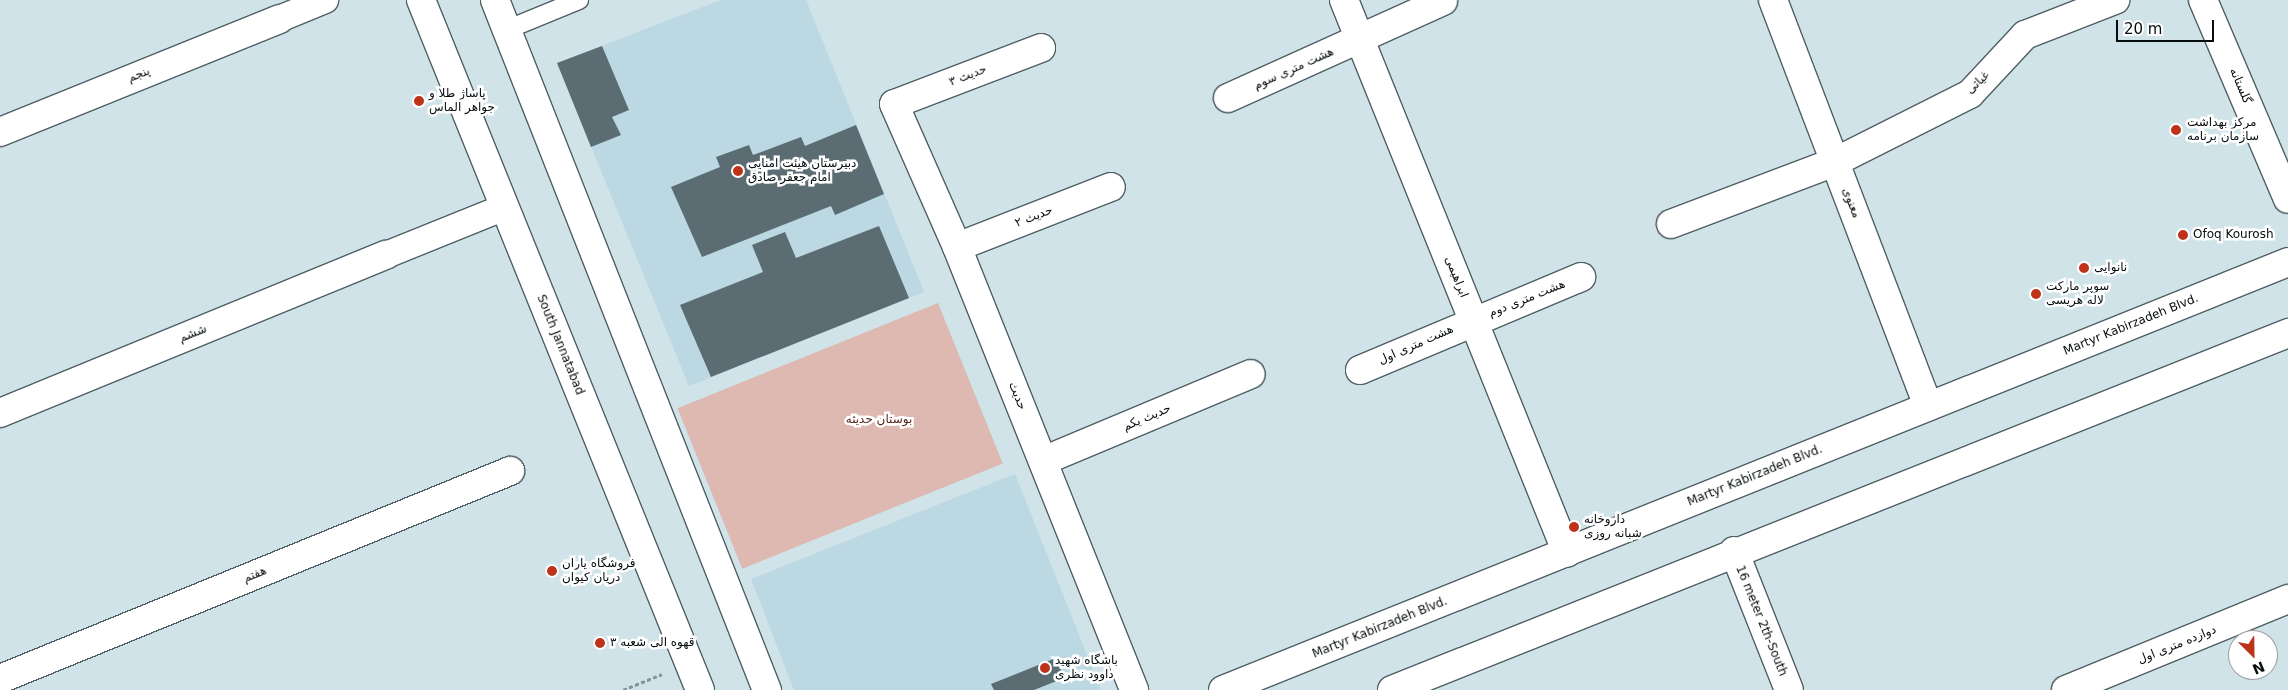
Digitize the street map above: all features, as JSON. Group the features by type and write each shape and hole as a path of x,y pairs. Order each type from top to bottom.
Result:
{"street":[{"path":"279,19 325,0"},
{"name":"South Jannatabad","path":"421,0 700,690"},
{"path":"495,0 767,690"},
{"name":"ابراهیمی","path":"1344,0 1567,553"},
{"name":"معنوی","path":"1773,0 1928,406"},
{"name":"غیاثی","path":"1671,224 1835,162 1970,94 2025,35 2116,0"},
{"name":"گلستانه","path":"2203,0 2288,199"},
{"name":"هشت متری سوم","path":"1228,98 1443,1"},
{"name":"پنجم","path":"0,132 279,19"},
{"name":"حدیث ۳","path":"894,104 1041,48"},
{"name":"حدیث","path":"894,104 957,247 1134,690"},
{"name":"حدیث ۲","path":"957,247 1111,187"},
{"path":"386,255 505,207"},
{"name":"ششم","path":"0,413 386,255"},
{"name":"Martyr Kabirzadeh Blvd.","path":"1223,690 2288,262"},
{"name":"هشت متری دوم","path":"1473,320 1581,277"},
{"name":"هشت متری اول","path":"1360,370 1473,320"},
{"path":"1392,690 1734,551 2288,333"},
{"name":"حدیث یکم","path":"1043,461 1251,374"},
{"name":"هفتم","path":"0,679 510,471"},
{"name":"16 meter 2th-South","path":"1734,551 1789,690"},
{"name":"دوازده متری اول","path":"2066,690 2288,599"}],"lane":[{"path":"506,30 579,0"}],"path":[{"path":"623,690 689,663"}],"shaded area":[{"name":"دبیرستان هیئت امنایی امام جعفر صادق","path":"721,0 806,0 924,292 689,386 557,63"},
{"path":"1015,474 1101,690 794,690 751,579"}],"green space":[{"name":"بوستان حدیثه","path":"938,303 1003,463 742,569 677,408"}],"building":[{"path":"602,46 629,110 612,117 621,135 591,147 557,63"},
{"path":"856,125 884,194 835,215 831,206 702,257 671,187 720,167 716,157 749,145 753,155 801,137 805,146"},
{"path":"879,226 909,298 711,377 680,305 763,272 752,245 785,232 796,258"},
{"name":"باشگاه شهید داوود نظری","path":"1056,658 1064,678 1034,690 994,690 991,684"}],"place":[{"name":"پاساژ طلا و جواهر الماس","path":"419,101"},
{"name":"مرکز بهداشت سازمان برنامه","path":"2176,130"},
{"name":"دبیرستان هیئت امنایی امام جعفر صادق","path":"738,171"},
{"name":"Ofoq Kourosh","path":"2183,235"},
{"name":"نانوایی","path":"2084,268"},
{"name":"سوپر مارکت لاله هریسی","path":"2036,294"},
{"name":"داروخانه شبانه روزی","path":"1574,527"},
{"name":"فروشگاه یاران دریان کیوان","path":"552,571"},
{"name":"قهوه الی شعبه ۳","path":"600,643"},
{"name":"باشگاه شهید داوود نظری","path":"1045,668"}]}
